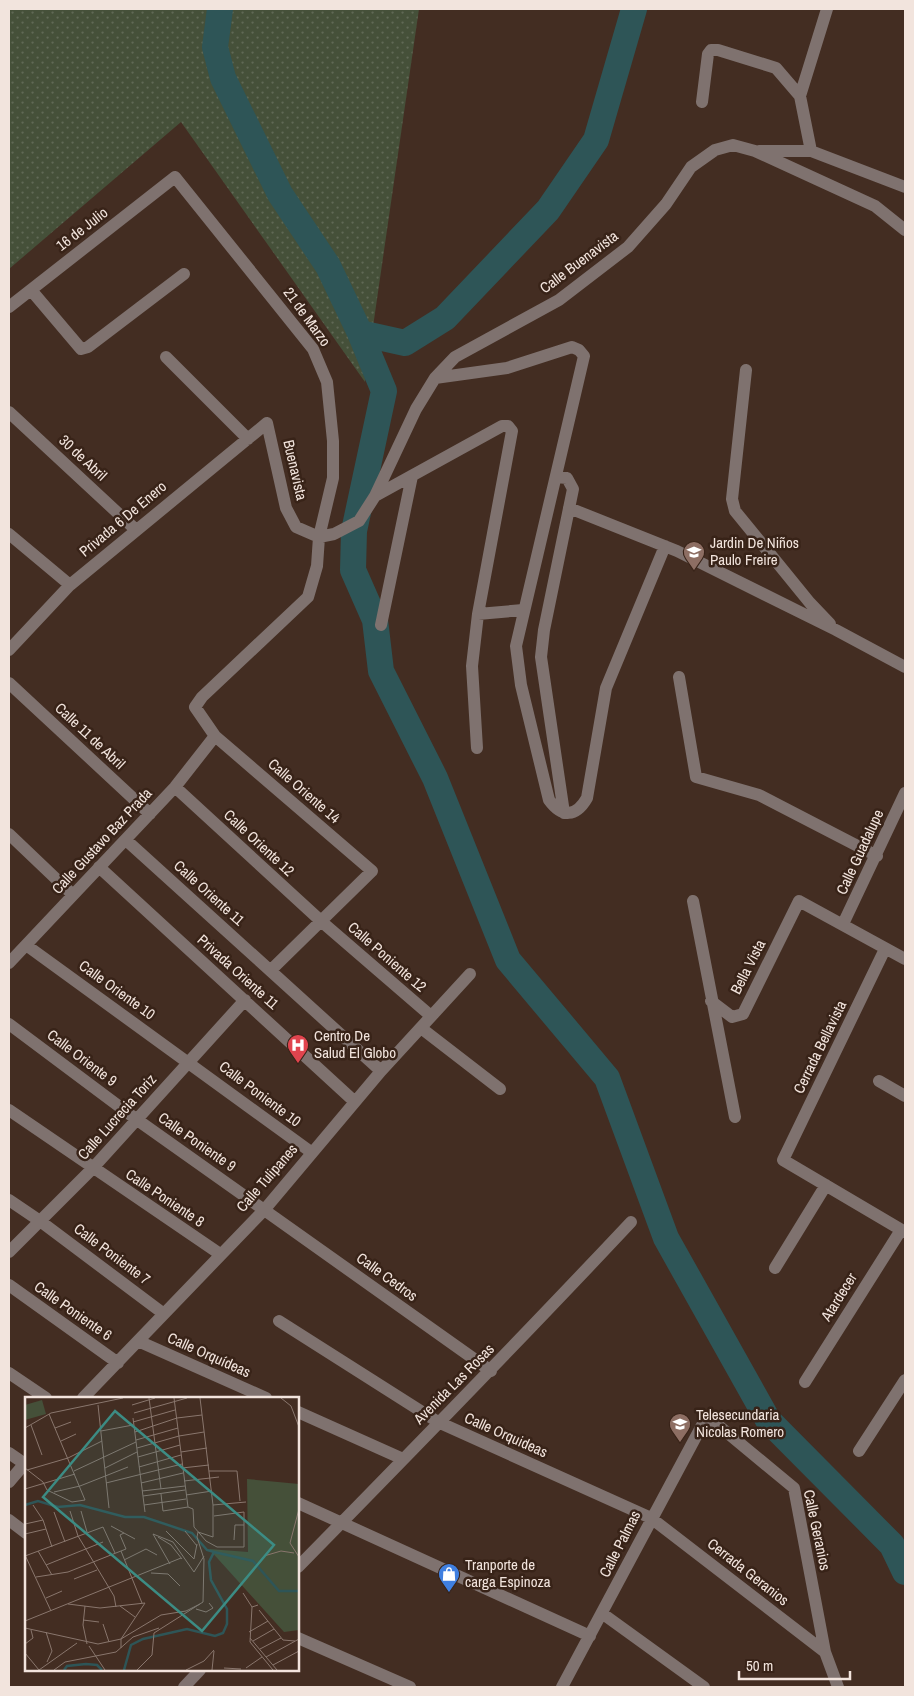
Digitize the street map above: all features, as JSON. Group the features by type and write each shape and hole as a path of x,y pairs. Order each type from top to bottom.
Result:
{"street":[{"path":"811,151 800,96 827,9"},
{"path":"702,102 708,54 711,50 718,50 776,68 800,96"},
{"name":"Calle Buenavista","path":"319,537 337,532 359,521 375,496 407,426 435,378 456,357 559,300 628,247 666,204 691,167 715,150 732,145 755,151 875,206 903,223"},
{"path":"755,151 811,151 905,187"},
{"name":"16 de Julio","path":"9,307 174,177"},
{"name":"21 de Marzo","path":"174,177 313,349 327,382 333,441 333,478 319,537"},
{"path":"31,290 81,349 88,347 184,274"},
{"path":"435,378 507,368 572,347 579,350 584,356 516,646 517,666 550,800 556,809 564,813 573,812 581,808 587,798 606,688 664,546"},
{"path":"166,357 248,439"},
{"path":"746,370 732,499 735,511 810,603 836,630"},
{"name":"30 de Abril","path":"9,412 135,529"},
{"name":"Buenavista","path":"267,423 286,508 296,527 319,537"},
{"name":"Privada 6 De Enero","path":"9,650 70,585 135,529 267,423"},
{"path":"375,496 502,426 508,426 512,431 478,614 472,666 477,748"},
{"path":"381,624 412,476"},
{"path":"556,477 567,478 574,489 542,637 541,657 564,813"},
{"path":"569,508 677,552 836,630 905,667"},
{"path":"9,534 70,585"},
{"name":"Calle Oriente 14","path":"319,537 317,566 308,597 202,697 195,707 200,717 215,736 372,871 322,922"},
{"path":"478,614 524,610"},
{"path":"679,677 696,777 759,795 877,856"},
{"name":"Calle 11 de Abril","path":"9,683 150,814"},
{"name":"Calle Gustavo Baz Prada","path":"9,963 175,787 215,736"},
{"name":"Calle Oriente 12","path":"175,787 322,922"},
{"name":"Calle Guadalupe","path":"843,924 877,856 905,793"},
{"path":"9,834 73,895"},
{"name":"Calle Oriente 11","path":"126,840 381,1070"},
{"name":"Privada Oriente 11","path":"99,867 355,1102"},
{"path":"693,901 735,1117"},
{"name":"Bella Vista","path":"711,1001 732,1017 743,1014 799,901 843,924"},
{"path":"271,970 322,922"},
{"name":"Calle Poniente 12","path":"322,922 431,1016"},
{"path":"843,924 905,959"},
{"name":"Calle Oriente 10","path":"26,945 189,1062"},
{"name":"Cerrada Bellavista","path":"826,1185 784,1160 885,949"},
{"name":"Calle Tulipanes","path":"84,1397 264,1209 381,1070 470,974"},
{"name":"Calle Lucrecia Toriz","path":"9,1252 92,1168 245,1000"},
{"name":"Calle Oriente 9","path":"9,1024 136,1119"},
{"path":"421,1028 500,1090"},
{"name":"Calle Poniente 10","path":"189,1062 311,1152"},
{"path":"879,1081 905,1096"},
{"name":"Calle Poniente 8","path":"9,1110 220,1254"},
{"name":"Calle Poniente 9","path":"136,1119 264,1209"},
{"path":"775,1268 826,1185 903,1231"},
{"name":"Calle Poniente 7","path":"9,1200 40,1220 164,1314"},
{"name":"Calle Cedros","path":"264,1209 491,1371"},
{"name":"Avenida Las Rosas","path":"299,1566 438,1422 491,1371 631,1222"},
{"name":"Atardecer","path":"805,1382 903,1231"},
{"name":"Calle Poniente 6","path":"9,1285 118,1363"},
{"name":"Calle Orquideas","path":"278,1321 438,1422 651,1518"},
{"name":"Calle Orquídeas","path":"138,1341 264,1397"},
{"path":"9,1373 45,1397"},
{"path":"859,1451 905,1380"},
{"path":"299,1412 403,1459"},
{"name":"Calle Palmas","path":"562,1687 707,1416"},
{"name":"Calle Geranios","path":"707,1416 794,1488 825,1652 838,1687"},
{"path":"9,1453 25,1462"},
{"path":"9,1482 25,1464"},
{"path":"299,1503 590,1636"},
{"name":"Cerrada Geranios","path":"651,1518 825,1652"},
{"path":"9,1520 25,1532"},
{"path":"602,1614 704,1687"},
{"path":"299,1638 410,1687"}],"green space":[{"path":"9,9 419,9 365,382 181,122 9,269"}],"waterway":[{"path":"220,9 215,47 223,78 280,194 328,266 360,333 405,343 445,318 548,210 596,140 634,9"},
{"path":"360,333 384,391 354,531 353,570 375,620 381,671 435,778 508,960 607,1078 666,1238 768,1420 892,1545 905,1572"}],"place":[{"name":"Jardin De Niños Paulo Freire","path":"694,571"},
{"name":"Centro De Salud El Globo","path":"298,1064"},
{"name":"Telesecundaria Nicolas Romero","path":"680,1443"},
{"name":"Tranporte de carga Espinoza","path":"449,1593"}]}
